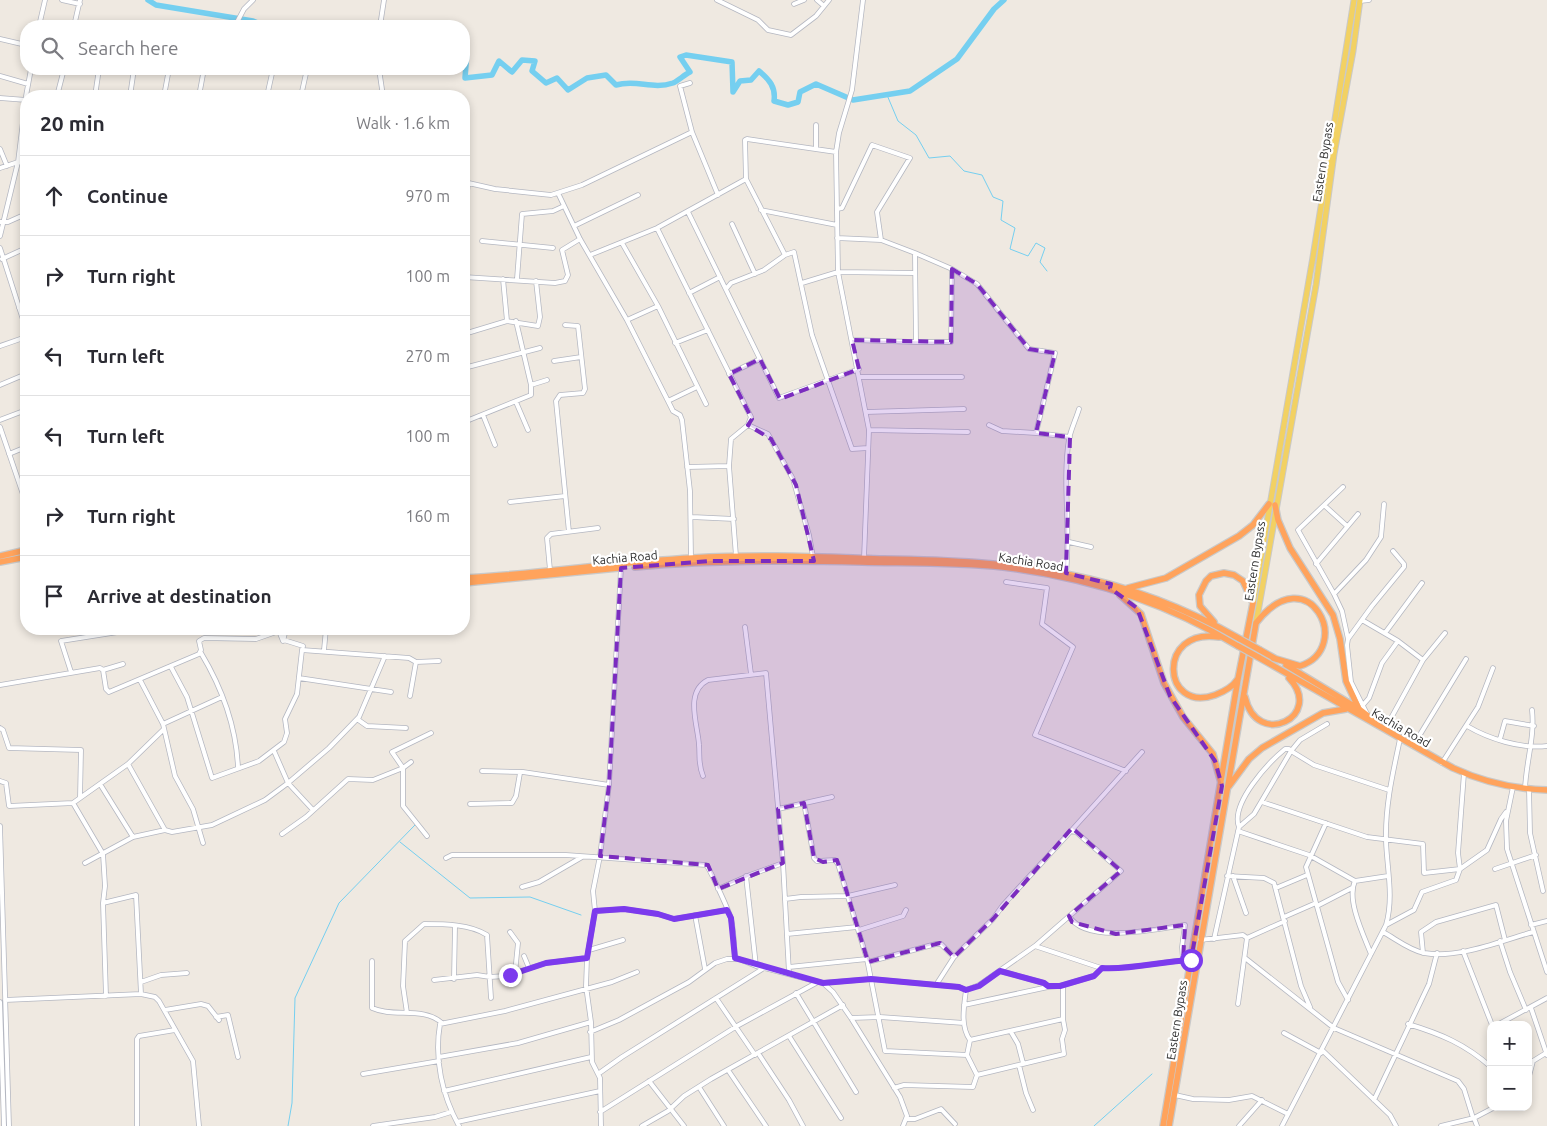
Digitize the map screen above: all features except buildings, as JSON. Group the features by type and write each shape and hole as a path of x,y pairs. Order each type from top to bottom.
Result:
{"highway":[{"path":"1127,588 1166,578 1239,536 1253,525 1272,504 1290,548 1333,615 1346,681 1361,707 1379,724"},
{"path":"0,556 20,551"},
{"name":"Kachia Road","path":"470,577 692,558 736,556 864,558 1002,567 1046,573 1111,587 1127,588 1220,627"},
{"path":"0,562 20,558"},
{"name":"Kachia Road","path":"470,582 728,560 984,562 1066,573 1111,587 1170,610 1258,656 1348,709 1379,724 1400,739 1442,763 1464,773 1513,787 1547,790"},
{"path":"1253,603 1245,586 1234,575 1224,573 1211,576 1200,590 1199,601 1203,611 1220,627 1361,707"},
{"path":"1111,587 1126,598 1141,614 1164,683 1180,711 1213,754 1224,787 1249,759 1262,748 1323,712 1348,709"},
{"path":"1256,622 1274,604 1286,599 1307,601 1322,615 1325,629 1323,644 1312,661 1300,666 1273,658"},
{"name":"Eastern Bypass","path":"1169,1126 1224,787 1238,678 1253,603"},
{"name":"Eastern Bypass","path":"1163,1126 1191,960 1224,787 1245,694 1256,622"},
{"path":"1225,638 1200,638 1182,646 1175,657 1173,676 1183,691 1189,695 1203,698 1230,687 1238,678"},
{"path":"1245,694 1250,711 1260,720 1272,725 1287,722 1296,712 1299,699 1295,684 1284,672"}],"main road":[{"name":"Eastern Bypass","path":"1253,603 1316,285 1334,154 1353,51 1358,0"},
{"name":"Eastern Bypass","path":"1256,622 1272,504"}],"street":[{"path":"40,20 45,0"},
{"path":"62,0 80,2 76,20"},
{"path":"238,20 244,9 253,0"},
{"path":"381,20 384,0"},
{"path":"717,0 758,20 768,30 792,35 816,16 829,0"},
{"path":"794,4 804,0"},
{"path":"817,0 824,6"},
{"path":"863,0 850,98 839,134 836,152 836,238 838,272 859,369 869,430 864,558"},
{"path":"1358,0 1369,0"},
{"path":"0,39 20,44"},
{"path":"27,90 30,75"},
{"path":"59,90 63,75"},
{"path":"96,90 98,75"},
{"path":"131,90 133,75"},
{"path":"165,90 168,75"},
{"path":"199,90 203,75"},
{"path":"268,90 272,75"},
{"path":"302,90 306,75"},
{"path":"380,75 382,90"},
{"path":"0,76 28,84"},
{"path":"690,83 680,86 692,132 718,194"},
{"path":"0,98 20,98"},
{"path":"816,125 816,149"},
{"path":"470,183 519,192 545,195 558,193 595,178 692,132"},
{"path":"785,255 746,179 745,140 836,152"},
{"path":"837,209 842,208 872,146 910,158 877,212 881,240"},
{"path":"0,149 7,166"},
{"path":"0,236 1,222 20,151"},
{"path":"0,168 18,162"},
{"path":"590,255 657,228 746,179"},
{"path":"558,193 580,239 627,320 673,411 682,416 692,518 692,558"},
{"path":"574,226 638,196"},
{"path":"518,279 522,214 553,211 564,206"},
{"path":"762,210 837,225"},
{"path":"688,212 779,398 827,379 859,369"},
{"path":"1,222 20,216"},
{"path":"732,224 755,274"},
{"path":"657,228 751,417 748,425 732,437 729,466 736,556"},
{"path":"836,238 881,240 952,269 977,284 1029,349 1055,353 1036,433"},
{"path":"470,277 565,281 568,275 562,250 580,239"},
{"path":"482,241 552,248"},
{"path":"622,243 658,306 706,404"},
{"path":"0,248 20,311"},
{"path":"2,259 20,251"},
{"path":"726,289 731,283 755,274 785,255 794,252 812,335 852,449 868,448"},
{"path":"915,253 916,342"},
{"path":"852,340 951,342 952,269"},
{"path":"802,283 838,272 916,273"},
{"path":"503,279 507,321"},
{"path":"689,293 721,279 731,283"},
{"path":"470,332 507,321 540,325 536,281"},
{"path":"627,320 658,306"},
{"path":"470,420 531,395 531,385 516,321"},
{"path":"565,325 578,326 585,391 560,395 556,401 569,532"},
{"path":"675,343 708,330"},
{"path":"0,346 20,339"},
{"path":"470,366 522,351 540,348"},
{"path":"554,360 581,357"},
{"path":"729,374 760,359"},
{"path":"0,385 20,377"},
{"path":"860,377 962,377"},
{"path":"531,385 547,380"},
{"path":"668,402 697,387"},
{"path":"516,402 528,430"},
{"path":"866,412 964,409"},
{"path":"1066,573 1069,542 1068,476 1070,437 1079,409"},
{"path":"0,420 20,412"},
{"path":"483,415 495,445"},
{"path":"748,425 763,432 771,439 796,486 813,557"},
{"path":"989,425 1002,431 1070,437"},
{"path":"0,428 20,485"},
{"path":"869,430 968,432"},
{"path":"9,454 20,450"},
{"path":"687,467 729,466"},
{"path":"1068,476 1073,476"},
{"path":"1343,487 1325,506 1300,526 1298,530 1342,611 1348,639 1351,682 1361,707 1370,698 1382,663 1398,641"},
{"path":"510,502 565,496"},
{"path":"1334,594 1366,560 1381,537 1384,504"},
{"path":"1325,506 1347,526"},
{"path":"1316,564 1358,514"},
{"path":"692,518 734,519"},
{"path":"550,570 547,538 551,534 598,528"},
{"path":"1069,542 1091,547"},
{"path":"1348,639 1404,566 1393,551"},
{"path":"600,1126 598,1074 591,1056 591,1022 586,988 587,958 595,911 593,891 600,856 608,785 621,568"},
{"path":"1006,582 1047,588 1042,624 1073,647 1035,734 1126,771"},
{"path":"1385,632 1422,583"},
{"path":"1362,620 1385,632 1423,660"},
{"path":"746,627 750,674"},
{"path":"1385,729 1423,660 1445,633"},
{"path":"71,672 61,641 99,635"},
{"path":"238,767 236,739 214,676 201,653 199,643 204,638 256,639 268,635"},
{"path":"171,667 184,690 192,711 211,776 216,777 238,767 256,762 274,751 286,738 285,719 297,694 303,646 284,640 281,635"},
{"path":"284,640 285,635"},
{"path":"324,650 325,635"},
{"path":"302,650 324,650 409,658 416,662 438,661"},
{"path":"103,670 108,692 201,653"},
{"path":"85,863 133,838 165,830 172,832 212,826 265,800 329,748 357,719 385,656"},
{"path":"1413,746 1466,659"},
{"path":"410,696 416,662"},
{"path":"0,685 71,672 100,668 103,670 123,664"},
{"path":"1442,763 1478,707 1493,668"},
{"path":"703,776 699,766 700,748 693,708 697,689 701,683 708,680 766,673 783,864 789,973"},
{"path":"299,678 391,692"},
{"path":"140,680 163,726 175,776 193,809 203,843"},
{"path":"0,781 6,784 9,806 73,803 128,764 163,726 222,697"},
{"path":"1532,710 1534,726 1527,789 1529,822 1543,891"},
{"path":"357,719 367,726 406,728"},
{"path":"1500,739 1505,721 1534,726"},
{"path":"1238,829 1249,820 1262,802 1291,751 1300,740 1327,724"},
{"path":"1467,726 1500,739 1531,746 1547,746"},
{"path":"0,728 3,730 9,748 81,750 80,798"},
{"path":"426,836 403,806 403,768 392,752 431,733"},
{"path":"1283,1126 1384,932 1390,911 1386,839 1389,790 1400,739"},
{"path":"1214,939 1238,829 1236,814 1257,776 1285,748 1314,765 1389,790"},
{"path":"274,751 288,783 313,810"},
{"path":"936,985 954,957 993,919 1002,905 1142,752"},
{"path":"282,834 348,779 373,780 403,768 411,762"},
{"path":"128,764 165,830"},
{"path":"482,771 520,773 608,785"},
{"path":"470,804 512,803 516,796 520,773"},
{"path":"1386,925 1414,910 1422,892 1456,880 1460,868 1458,853 1464,773"},
{"path":"100,784 133,838"},
{"path":"1513,787 1506,811 1506,836 1510,862 1547,972"},
{"path":"778,809 832,797"},
{"path":"1262,802 1362,836 1423,844 1424,873 1460,868 1487,850 1506,811"},
{"path":"73,803 103,854 106,886 103,902 106,996"},
{"path":"804,803 814,858 817,861 835,860 838,864 867,961 880,1017 885,1051 966,1055"},
{"path":"1326,823 1309,855 1306,867 1307,876 1317,904 1338,982 1348,1000"},
{"path":"0,826 9,1126"},
{"path":"1238,829 1309,855 1355,881 1388,876"},
{"path":"590,1032 600,1030 689,982 715,963 735,958 756,966 823,983 871,979 936,985 966,990 979,986 1035,946 1121,871 1076,832 1071,831"},
{"path":"446,858 452,855 496,853 582,857 600,856 656,863 706,865 711,872 731,918 735,958"},
{"path":"1495,869 1510,862 1536,855"},
{"path":"522,887 539,882 582,857"},
{"path":"718,889 746,876 783,864"},
{"path":"746,876 756,966"},
{"path":"1227,876 1264,878 1270,880 1276,888 1301,986 1311,1010"},
{"path":"1233,876 1246,913"},
{"path":"1276,888 1307,876"},
{"path":"1355,881 1352,888 1356,913 1371,954"},
{"path":"785,899 848,896 895,885"},
{"path":"1247,938 1352,888"},
{"path":"103,902 136,895 141,994"},
{"path":"1423,952 1421,932 1431,926 1496,905 1510,972 1547,1054 1533,1060 1532,1066"},
{"path":"595,911 624,909 658,914 674,919 727,910"},
{"path":"787,934 858,928 903,916 906,910"},
{"path":"695,915 700,949 706,969"},
{"path":"1069,916 1072,922 1086,928 1116,934 1185,925 1182,947 1183,960"},
{"path":"1531,925 1547,921"},
{"path":"407,1013 403,986 405,941 424,924 445,923 475,928 487,935 491,998"},
{"path":"454,979 455,926"},
{"path":"510,932 518,943 515,973"},
{"path":"1384,932 1411,948 1423,952 1437,953 1464,951 1533,932"},
{"path":"1200,940 1243,935 1247,938"},
{"path":"1238,1004 1247,938"},
{"path":"589,950 623,940"},
{"path":"789,967 867,961 936,944 941,944 954,957"},
{"path":"1035,946 1102,968 1118,969 1137,965 1191,960"},
{"path":"1464,951 1490,1021"},
{"path":"1374,1100 1397,1054 1408,1024 1429,984 1437,953"},
{"path":"524,956 529,968"},
{"path":"434,980 477,975 490,978 529,968 587,958"},
{"path":"1245,958 1334,1028 1458,1081 1464,1089 1477,1126"},
{"path":"372,961 372,1008 383,1012 430,1015 442,1023 506,1011 612,982 637,972"},
{"path":"598,1074 616,1060 764,968"},
{"path":"964,1005 1048,986 1063,985 1094,976 1102,968"},
{"path":"1000,971 1044,983 1048,986"},
{"path":"141,982 161,975 186,974"},
{"path":"600,1112 737,1026 816,982"},
{"path":"823,983 843,1005 900,1097 907,1119 903,1126"},
{"path":"977,1075 1064,1054 1062,1039 1065,1030 1063,1019 1063,985"},
{"path":"894,1088 904,1085 973,1087 977,1075 966,1055 970,1040 966,1034 964,1023 966,990"},
{"path":"796,992 856,1092"},
{"path":"5,1000 72,995 141,994 155,997 165,1010 189,1053 196,1070 199,1126"},
{"path":"716,998 789,1100 803,1126"},
{"path":"1505,1021 1547,998"},
{"path":"0,1002 4,1126"},
{"path":"165,1010 201,1004 208,1006 218,1018 228,1015 238,1057"},
{"path":"642,1126 671,1108 699,1087 843,1005"},
{"path":"851,1018 880,1017 964,1023"},
{"path":"970,1040 1063,1019"},
{"path":"363,1074 518,1043 591,1022"},
{"path":"442,1023 440,1026 438,1068 444,1091 458,1124 600,1092"},
{"path":"1408,1024 1445,1035 1478,1055 1490,1066"},
{"path":"137,1126 137,1039 139,1036 175,1030"},
{"path":"1011,1032 1018,1044 1026,1093 1033,1110"},
{"path":"1284,1033 1322,1052 1394,1119 1396,1126"},
{"path":"789,1036 841,1118"},
{"path":"444,1091 591,1056"},
{"path":"728,1070 766,1126"},
{"path":"649,1081 684,1126"},
{"path":"699,1087 724,1126"},
{"path":"1174,1094 1193,1099 1229,1100 1252,1096 1288,1114"},
{"path":"1239,1126 1262,1100"},
{"path":"907,1119 915,1119 941,1109 955,1124"},
{"path":"1441,1126 1474,1118 1487,1111"},
{"path":"373,1126 435,1117 452,1112"}],"highlighted area":[{"path":"952,269 977,284 1029,349 1055,353 1036,433 1070,437 1066,573 1111,584 1110,588 1137,608 1170,696 1215,761 1222,786 1191,960 1183,960 1185,925 1116,934 1072,922 1069,916 1121,871 1072,828 993,919 954,957 940,943 868,962 837,860 823,862 814,858 804,803 778,809 783,863 718,889 708,865 600,856 609,785 621,568 711,561 814,561 796,485 771,439 748,425 752,419 729,374 760,359 780,399 859,369 852,340 951,342"}],"waterway":[{"path":"148,0 156,5 247,20"},
{"path":"465,75 465,78 492,75 499,61 512,72 522,60 535,61 532,71 546,83 557,78 568,90 587,78 606,75 616,85 624,83 665,85 675,82 690,72 680,57 686,55 732,62 733,92 740,81 751,80 759,71 771,84 774,92 774,101 788,105 798,102 800,92 816,84 853,100 910,91 957,59 994,9 1004,0"},
{"path":"887,95 898,121 916,135 929,158 950,156 964,171 982,175 993,197 1003,201 1001,220 1015,228 1010,249 1028,256 1036,243 1045,248 1040,262 1047,271"},
{"path":"288,1126 292,1103 295,998 339,903 415,825"},
{"path":"400,842 470,898 530,897 581,915"},
{"path":"1094,1126 1152,1074"}],"route":[{"path":"510,975 546,963 587,958 595,911 624,909 658,914 674,919 727,910 731,918 735,958 756,966 823,983 871,979 959,987 966,990 979,986 1000,971 1027,980 1044,983 1048,986 1060,986 1094,976 1102,968 1118,969 1137,965 1191,960"}]}
